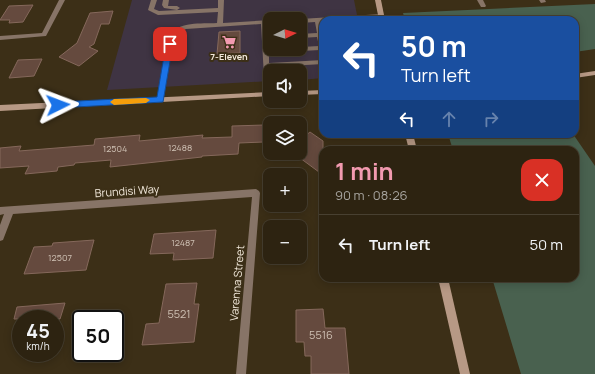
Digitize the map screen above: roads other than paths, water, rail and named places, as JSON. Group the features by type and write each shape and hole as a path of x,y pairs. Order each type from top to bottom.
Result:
{"main road":[{"path":"378,0 382,16"},
{"path":"579,75 595,73"},
{"path":"307,93 319,92"},
{"path":"0,108 263,94"},
{"path":"444,282 465,374"}],"street":[{"path":"0,38 44,35 62,0"},
{"path":"154,0 151,10 158,14 220,10"},
{"path":"166,0 165,5 169,8 194,8 203,11"},
{"path":"220,25 221,0"},
{"path":"480,0 483,6"},
{"path":"307,21 317,20 319,30"},
{"path":"160,100 173,33 178,29 263,23"},
{"path":"307,36 319,35"},
{"path":"307,49 319,50"},
{"path":"285,64 319,62"},
{"name":"Brundisi Way","path":"0,211 256,193"},
{"name":"Varenna Street","path":"241,374 256,193"},
{"path":"0,237 10,210"}],"place":[{"name":"7-Eleven","path":"229,42"}]}
